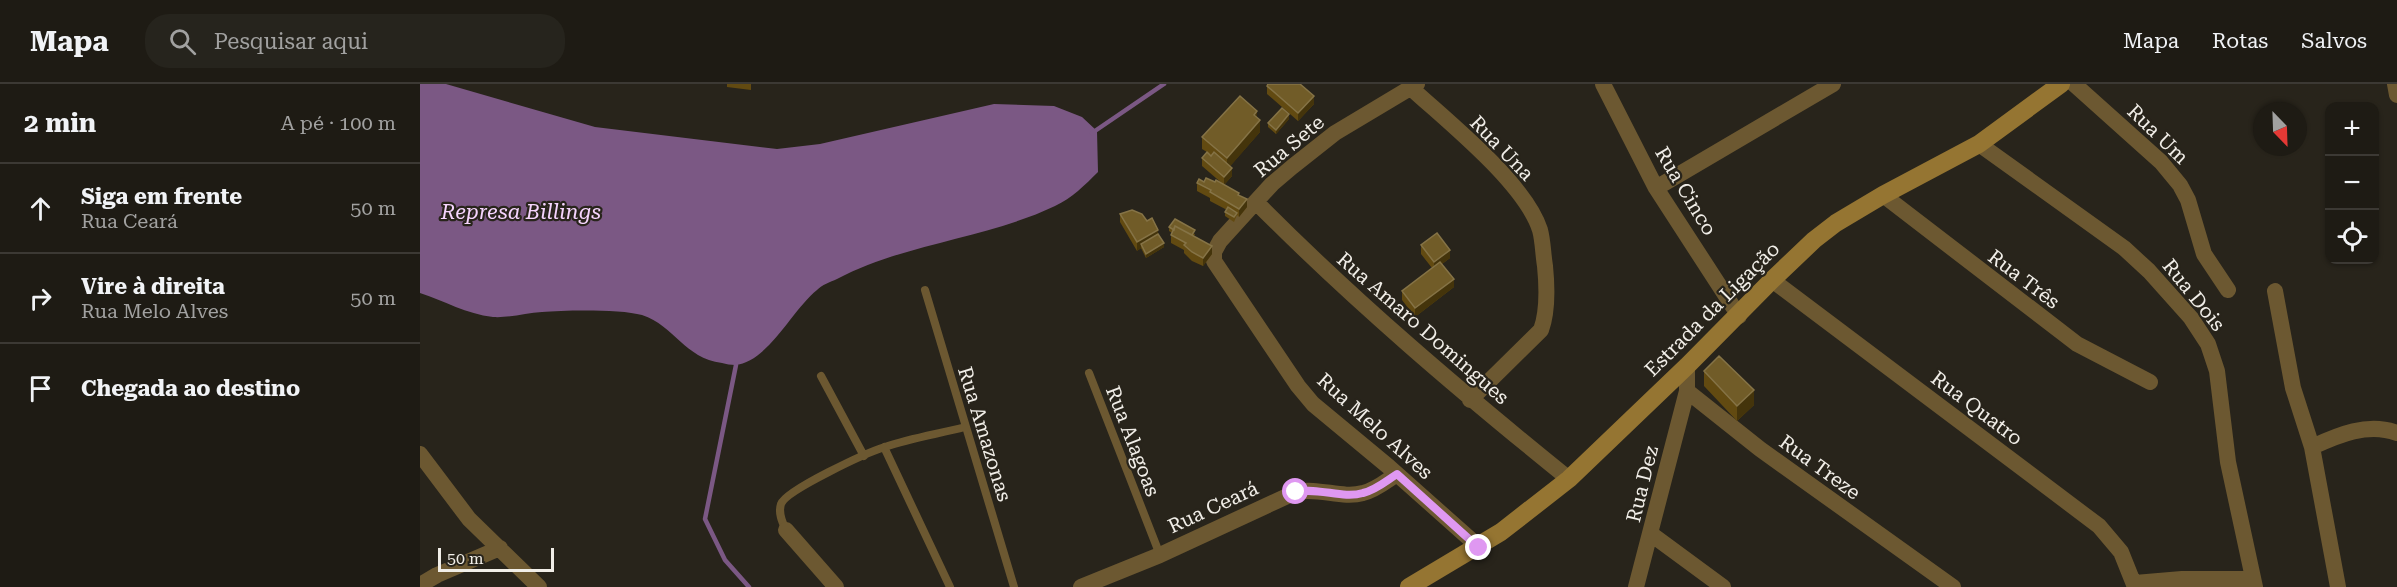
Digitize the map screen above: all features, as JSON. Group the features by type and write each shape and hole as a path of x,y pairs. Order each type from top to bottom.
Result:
{"street":[{"name":"Rua Cinco","path":"1603,84 1656,188 1739,315"},
{"path":"1656,188 1833,84"},
{"name":"Estrada da Ligação","path":"1409,587 1479,548 1569,479 1687,366 1772,280 1814,240 1836,223 1882,195 1979,144 2061,84"},
{"name":"Rua Um","path":"2074,84 2161,162 2180,185 2188,200 2204,254 2228,290"},
{"path":"2395,84 2397,95"},
{"name":"Rua Sete","path":"1215,265 1214,252 1220,241 1292,167 1335,133 1414,86"},
{"name":"Rua Una","path":"1414,86 1504,175 1532,211 1540,231 1546,279 1544,320 1541,330 1470,399"},
{"name":"Rua Dois","path":"1979,144 2124,248 2192,318 2208,344 2217,371 2228,462 2254,583"},
{"name":"Rua Três","path":"1882,195 2077,344 2150,382"},
{"name":"Rua Amaro Domingues","path":"1256,202 1348,293 1470,399 1569,479"},
{"name":"Rua Melo Alves","path":"1215,265 1298,386 1313,404 1397,474 1479,548"},
{"name":"Rua Quatro","path":"1772,280 2099,526 2121,552 2135,585"},
{"path":"2275,291 2293,388 2312,447 2338,587"},
{"path":"1687,366 1687,391"},
{"name":"Rua Dez","path":"1636,587 1687,391"},
{"name":"Rua Treze","path":"1687,391 1760,449 1953,587"},
{"path":"2312,447 2349,432 2388,429 2397,433"},
{"path":"420,454 469,519 539,587"},
{"name":"Rua Ceará","path":"1081,587 1160,555 1296,492 1308,489 1363,494 1397,474"},
{"path":"786,530 836,587"},
{"path":"1651,534 1723,587"},
{"path":"420,585 437,575 500,549"},
{"path":"2135,585 2182,579 2254,583"}],"lane":[{"name":"Rua Amazonas","path":"925,290 1014,587"},
{"name":"Rua Alagoas","path":"1089,373 1160,555"},
{"path":"821,376 864,456"},
{"path":"786,530 780,514 783,500 789,494 833,470 884,447 965,427"},
{"path":"884,447 950,587"}],"water":[{"name":"Represa Billings","path":"420,84 446,84 595,127 777,149 820,144 994,104 1054,106 1082,117 1097,131 1098,172 1067,199 1029,217 890,257 826,284 808,299 758,355 747,362 730,365 698,355 663,326 642,315 578,310 493,317 465,310 420,293"}],"building":[{"path":"1268,84 1300,84 1314,96 1298,113 1267,86"},
{"path":"1240,96 1257,111 1254,115 1260,120 1227,158 1202,137"},
{"path":"1282,108 1289,114 1276,130 1268,123"},
{"path":"1207,152 1211,156 1214,152 1232,168 1224,177 1202,158"},
{"path":"1206,178 1215,182 1216,180 1247,199 1239,209 1197,183 1199,179 1204,182"},
{"path":"1228,207 1237,213 1234,217 1225,212"},
{"path":"1132,210 1142,214 1147,221 1152,218 1158,230 1137,242 1120,214"},
{"path":"1175,219 1195,230 1192,235 1175,226 1174,230 1169,227"},
{"path":"1175,226 1212,246 1203,258 1184,245 1186,243 1171,235"},
{"path":"1437,233 1450,250 1434,262 1421,245"},
{"path":"1158,234 1164,243 1146,254 1141,244"},
{"path":"1440,262 1454,279 1415,308 1402,291"},
{"path":"1719,356 1754,390 1737,406 1704,371"}],"waterway":[{"path":"1092,133 1164,84"},
{"path":"736,365 705,519 725,560 749,587"}],"route":[{"path":"1296,492 1308,489 1363,494 1397,474 1479,548"}]}
